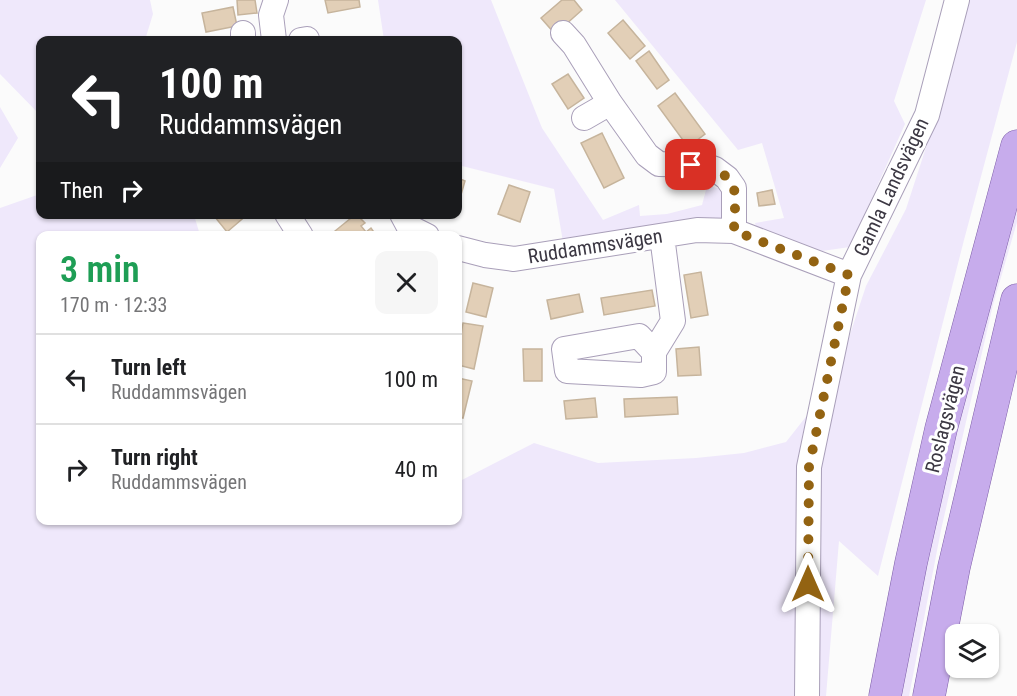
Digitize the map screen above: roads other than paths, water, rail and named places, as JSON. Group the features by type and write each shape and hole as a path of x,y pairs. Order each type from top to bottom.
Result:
{"main road":[{"name":"Roslagsvägen","path":"885,696 911,563 941,429 1017,146"},
{"path":"929,696 954,567 1017,300"}],"street":[{"path":"274,36 271,15 276,0"},
{"name":"Gamla Landsvägen","path":"807,696 809,467 849,275 927,115 957,0"},
{"path":"568,39 647,155 659,164 704,165 727,178 734,188 734,231"},
{"path":"584,117 610,103"},
{"path":"405,219 409,227 417,231"},
{"name":"Ruddammsvägen","path":"462,252 514,259 697,230 734,231 849,275"},
{"path":"654,352 673,321 662,236"}]}
